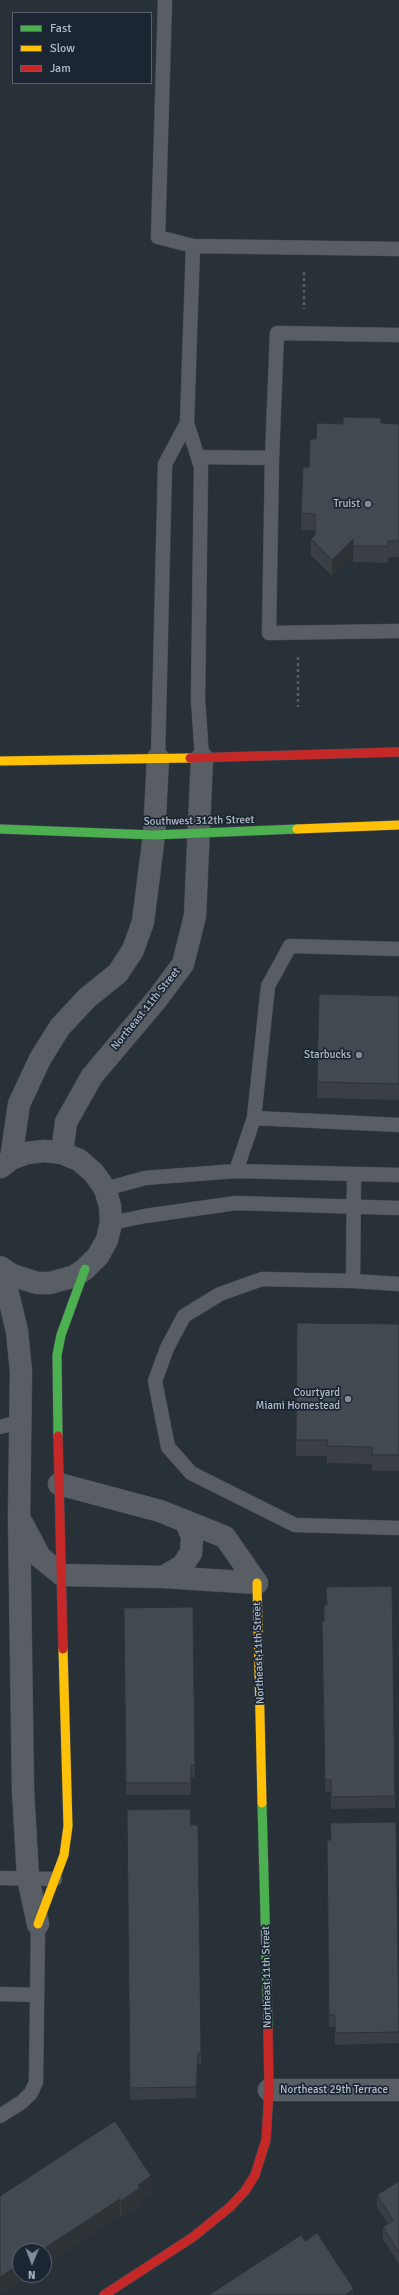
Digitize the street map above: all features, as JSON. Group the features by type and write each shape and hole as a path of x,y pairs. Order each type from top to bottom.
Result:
{"street":[{"path":"0,761 202,758 399,752"},
{"path":"5,1163 19,1104 40,1059 60,1027 87,998 118,973 132,950 143,922 154,835 158,758"},
{"name":"Northeast 11th Street","path":"62,1153 66,1122 92,1076 183,964 196,916 202,758"},
{"name":"Southwest 312th Street","path":"0,830 154,835 399,825"},
{"path":"1,1268 24,1281 50,1283 75,1276 85,1269 98,1256 107,1240 111,1223 110,1206 105,1189 94,1173 84,1165 62,1153 44,1151 27,1153 5,1163"},
{"path":"1,1268 18,1331 21,1372 22,1421 19,1517 23,1790 28,1878 38,1924"},
{"path":"38,1924 64,1855 68,1826 57,1355 67,1316 85,1269"},
{"path":"59,1484 160,1511 225,1538 257,1583"},
{"path":"19,1517 40,1557 62,1575 163,1577 257,1583"},
{"path":"163,1577 182,1566 191,1553 192,1538 186,1521"},
{"name":"Northeast 11th Street","path":"104,2295 193,2237 230,2207 245,2191 254,2175 266,2140 269,2090 257,1583"},
{"name":"Northeast 29th Terrace","path":"269,2090 399,2090"}],"lane":[{"path":"165,0 158,236 193,246 399,248"},
{"path":"193,246 187,423 201,467 198,699 202,758"},
{"path":"399,335 277,334 272,458 269,633 399,631"},
{"path":"158,758 165,464 187,423"},
{"path":"198,457 272,458"},
{"path":"236,1171 254,1118 268,986 290,946 399,949"},
{"path":"254,1118 399,1125"},
{"path":"105,1189 145,1178 236,1171 399,1175"},
{"path":"353,1281 354,1174"},
{"path":"111,1223 145,1216 236,1203 294,1203 399,1208"},
{"path":"399,1284 353,1281 262,1279 220,1294 184,1316 167,1348 155,1381 168,1447 191,1473 295,1525 399,1528"},
{"path":"0,1427 22,1421"},
{"path":"0,1878 54,1879"},
{"path":"0,2116 22,2102 31,2093 36,2082 38,1924"},
{"path":"0,1994 37,1995"}],"path":[{"path":"303,247 304,334"},
{"path":"298,632 298,707"}],"building":[{"path":"343,417 381,418 381,423 399,424 399,541 388,541 388,546 353,546 353,539 332,560 311,539 315,535 315,514 301,513 303,467 309,467 310,439 316,439 317,423 343,424"},
{"name":"Starbucks","path":"319,994 399,996 399,1084 317,1082"},
{"name":"Courtyard Miami Homestead","path":"297,1323 399,1324 399,1455 372,1455 372,1447 327,1446 327,1440 296,1440"},
{"path":"392,1586 395,1796 331,1797 331,1780 325,1780 322,1621 324,1621 324,1605 327,1605 326,1587"},
{"path":"193,1607 195,1765 191,1765 191,1783 126,1783 124,1608"},
{"path":"190,1809 191,1825 198,1825 201,2053 198,2053 196,2087 130,2088 127,1810"},
{"path":"396,1822 399,2032 335,2033 335,2015 329,2015 327,1840 331,1840 330,1823"},
{"path":"115,2121 151,2176 138,2185 140,2188 121,2201 120,2199 52,2243 12,2243 12,2269 0,2277 0,2196"},
{"path":"399,2181 399,2252 383,2227 393,2220 377,2195"},
{"path":"317,2233 354,2289 345,2295 209,2295 301,2235 305,2241"}],"traffic: fast":[{"path":"0,829 154,835 297,829"},
{"path":"58,1436 57,1355 61,1335 85,1269"},
{"path":"262,1803 268,2027"}],"traffic: slow":[{"path":"0,761 190,758"},
{"path":"297,829 399,825"},
{"path":"257,1583 262,1803"},
{"path":"38,1924 64,1855 68,1826 63,1649"}],"traffic: jam":[{"path":"190,758 399,752"},
{"path":"58,1436 63,1649"},
{"path":"104,2295 193,2237 230,2207 245,2191 255,2175 266,2140 269,2090 268,2027"}],"place":[{"name":"Truist","path":"368,504"},
{"name":"Starbucks","path":"359,1055"},
{"name":"Courtyard Miami Homestead","path":"348,1399"}]}
